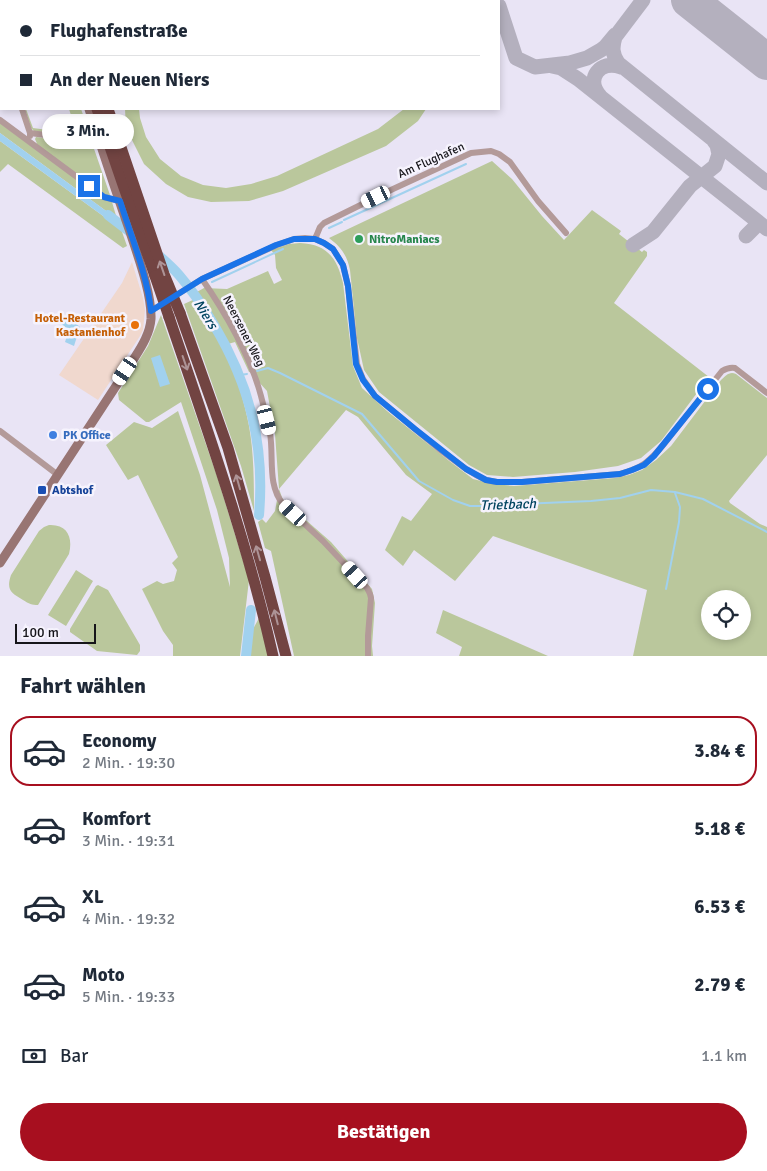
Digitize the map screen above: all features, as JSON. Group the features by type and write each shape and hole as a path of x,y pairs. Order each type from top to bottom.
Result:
{"highway":[{"path":"97,110 134,218 228,448 266,577 286,656"},
{"path":"108,110 161,265 260,601 273,656"}],"street":[{"path":"22,110 30,133 30,142"},
{"path":"0,564 142,345 150,325 151,311 148,291 89,110"},
{"path":"0,120 104,197 120,201"},
{"path":"30,133 100,142"},
{"name":"Am Flughafen","path":"315,239 320,227 324,223 472,153 491,152 510,162 538,202 566,233"},
{"path":"151,311 199,281 276,245 294,239 315,239 324,243 333,249 343,265 348,286 356,364 363,380 375,396 466,469 486,480 497,482 522,482 620,474 644,465 654,456 722,371 731,367 735,368 767,393"},
{"name":"Neersener Weg","path":"199,281 210,291 249,361 270,433 273,482 277,496 333,551 370,592 368,656"},
{"path":"0,431 58,475"}],"shaded area":[{"path":"132,262 145,310 143,330 98,400 59,375 122,283"}],"green space":[{"path":"25,110 33,128 77,134 69,110 81,110 91,137 34,131 31,128"},
{"path":"125,110 139,110 146,137 160,159 181,176 203,185 226,188 251,184 277,176 378,129 403,110 425,110 418,121 386,146 283,191 249,201 211,202 188,197 166,184 144,164 126,128"},
{"path":"0,123 102,198 112,202 117,219 0,133"},
{"path":"36,137 92,143 110,195 98,191 38,146"},
{"path":"0,141 121,229 127,246 123,248 8,164 0,172"},
{"path":"492,161 512,179 564,240 592,210 621,231 619,234 642,252 644,250 647,252 647,256 614,303 709,377 661,441 641,458 618,466 575,472 513,477 487,475 469,465 379,392 364,370 357,338 349,265 343,252 329,238"},
{"path":"289,244 309,244 324,250 334,260 341,274 353,366 362,388 387,411 473,479 493,484 514,486 615,478 642,470 671,446 721,380 729,374 736,374 767,398 767,455 729,501 767,527 767,656 633,656 647,590 493,536 455,581 414,550 403,566 385,550 402,516 411,521 432,494 406,475 358,417 346,410 279,489 275,434 267,391 257,380 255,374 249,372 235,342 228,344 195,293 204,288 227,289 268,271 274,284 282,280 276,268 275,255 271,250"},
{"path":"195,299 213,328 229,360 241,392 252,447 254,511 241,466 184,304"},
{"path":"161,315 218,479 249,580 240,656 173,656 173,645 163,631 142,589 157,581 163,584 174,581 177,570 172,563 178,557 138,475 128,480 106,445 134,422 152,428 178,411 200,475 230,587 229,558 217,510 181,402 146,422 119,400 118,393 148,346"},
{"path":"279,489 283,500 331,542 372,589 375,603 373,656 294,656 271,551 265,548 258,522 262,519 266,523 275,511"},
{"path":"49,525 61,527 68,533 70,543 69,554 38,605 32,604 13,593 9,588 9,584 11,575 39,531"},
{"path":"76,570 93,581 66,626 48,615"},
{"path":"98,585 108,590 140,645 140,651 137,655 97,651 70,632 70,629"},
{"path":"443,610 548,656 459,656 462,647 436,633"},
{"path":"259,618 268,656 249,656 253,629"}],"water":[{"path":"0,133 117,219 121,229 0,141"},
{"path":"68,317 80,327 74,346 65,342 69,330 61,324"},
{"path":"160,355 170,384 160,387 151,358"}],"waterway":[{"path":"344,220 466,164"},
{"name":"Niers","path":"108,215 134,235"},
{"path":"329,228 342,222"},
{"path":"212,282 283,249"},
{"name":"Trietbach","path":"157,254 171,266 198,299 227,348 246,393 257,440 260,465 259,515"},
{"name":"Trietbach","path":"257,371 268,368 362,414 419,481 453,500 470,506 591,501 620,498 651,490 675,492 703,499 767,532"},
{"name":"Trietbach","path":"240,375 247,374"},
{"path":"666,589 679,522 680,507 675,493"},
{"name":"Niers","path":"246,656 251,610"}],"taxiway":[{"path":"643,0 615,37 613,50 618,63 767,183"},
{"path":"500,9 516,58 535,67 570,63 587,58 605,47 615,35"},
{"path":"552,66 561,68 578,79 767,229"},
{"path":"600,96 594,83 597,72 607,66 621,67"},
{"path":"633,245 653,232 690,186 715,166 719,154 714,141"},
{"path":"746,236 759,223"}],"runway":[{"path":"689,0 767,62"}],"place":[{"name":"NitroManiacs","path":"359,239"},
{"name":"Hotel-Restaurant Kastanienhof","path":"135,325"},
{"name":"PK Office","path":"53,435"},
{"name":"Abtshof","path":"42,490"}],"route":[{"path":"89,186 104,197 120,201 145,283 151,311 202,279 276,245 304,238 315,239 329,246 339,257 343,265 348,286 356,364 363,380 375,396 415,429 466,469 486,480 522,482 620,474 632,470 644,465 654,456 708,389"}]}
